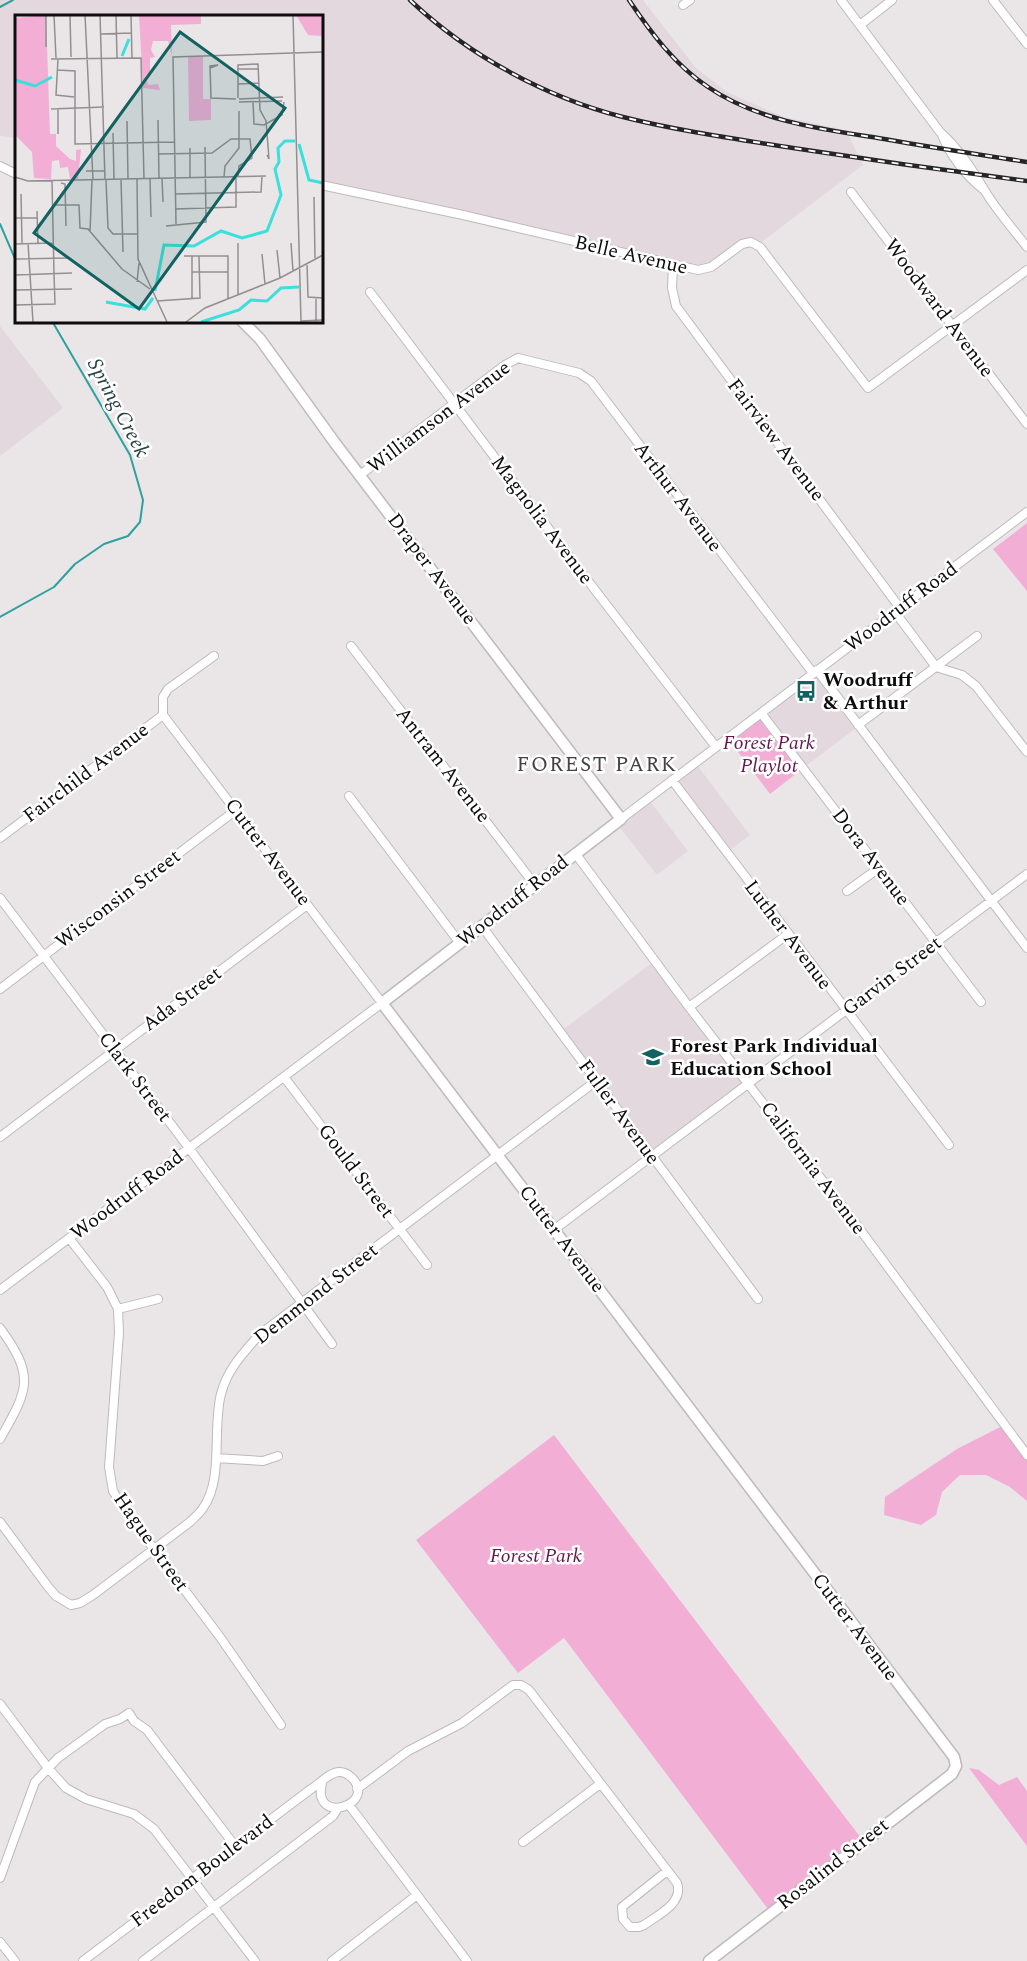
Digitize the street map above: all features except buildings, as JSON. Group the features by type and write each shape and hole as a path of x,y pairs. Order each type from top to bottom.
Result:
{"street":[{"path":"841,0 940,132 946,146 973,181 985,191 1027,247"},
{"path":"860,25 892,0"},
{"path":"993,0 1027,44"},
{"path":"0,166 15,174"},
{"name":"Belle Avenue","path":"322,185 463,215 698,270 711,267 742,244 751,242 760,247 868,388 953,325"},
{"name":"Woodward Avenue","path":"851,192 1027,424"},
{"name":"Fairview Avenue","path":"673,265 672,288 676,306 936,667"},
{"path":"953,325 1027,270"},
{"name":"Magnolia Avenue","path":"370,292 586,580 716,747"},
{"name":"Draper Avenue","path":"243,322 260,339 360,475 621,819"},
{"name":"Williamson Avenue","path":"360,475 505,365 518,358"},
{"name":"Arthur Avenue","path":"518,358 579,373 591,381 858,725 1027,948"},
{"name":"Woodruff Road","path":"0,1290 382,1003 575,853 1027,512"},
{"path":"858,725 976,636"},
{"name":"Antram Avenue","path":"351,646 535,885"},
{"name":"Fairchild Avenue","path":"0,838 163,715 163,697 168,689 214,656"},
{"path":"936,667 962,675 976,686 1027,752"},
{"name":"Dora Avenue","path":"761,712 981,1002"},
{"name":"Cutter Avenue","path":"163,715 954,1757 956,1766"},
{"name":"Luther Avenue","path":"672,780 845,1011 949,1145"},
{"path":"349,796 459,942"},
{"name":"Wisconsin Street","path":"0,989 236,810"},
{"name":"California Avenue","path":"575,853 689,1007 856,1224 1027,1455"},
{"path":"847,891 879,868"},
{"name":"Garvin Street","path":"555,1229 1027,874"},
{"name":"Clark Street","path":"0,898 189,1148 332,1344"},
{"name":"Ada Street","path":"0,1137 307,905"},
{"name":"Fuller Avenue","path":"481,925 758,1299"},
{"path":"689,1007 788,934"},
{"name":"Gould Street","path":"284,1077 427,1265"},
{"name":"Demmond Street","path":"0,1522 49,1588 71,1605 80,1603 93,1595 154,1550 190,1522 204,1507 212,1488 216,1458 217,1415 221,1392 234,1364 259,1335 596,1081"},
{"name":"Hague Street","path":"69,1239 107,1287 118,1309 119,1333 110,1467 113,1491 281,1725"},
{"path":"118,1309 158,1299"},
{"path":"0,1328 22,1362 26,1380 21,1402 0,1439"},
{"path":"216,1458 262,1461 278,1456"},
{"path":"357,1789 408,1751 462,1724 513,1685 521,1685 529,1690 677,1883 679,1890 675,1901 639,1928 630,1927 623,1919 622,1907 667,1871"},
{"path":"0,1704 66,1788 86,1799 134,1814 154,1829 255,1961"},
{"path":"0,1878 35,1782 58,1758 105,1724 129,1713 134,1721 147,1730 235,1846"},
{"name":"Rosalind Street","path":"709,1961 952,1774 956,1766"},
{"path":"342,1772 353,1778 357,1789 357,1795 350,1805 338,1808 324,1800 321,1789 322,1783 330,1774 342,1772"},
{"name":"Freedom Boulevard","path":"83,1961 322,1783"},
{"path":"522,1842 600,1784"},
{"path":"350,1805 467,1961"},
{"name":"Freedom Boulevard","path":"143,1961 333,1816 338,1808"},
{"path":"332,1961 417,1895"},
{"path":"0,1942 15,1961"}],"shaded area":[{"path":"0,0 643,0 696,68 727,92 784,117 846,130 863,165 759,244 752,241 709,266 698,268 322,182 322,15 15,15 15,138 0,136"},
{"path":"0,326 63,408 0,456"},
{"path":"815,675 855,729 806,766 766,713"},
{"path":"697,765 750,835 723,855 670,784"},
{"path":"649,800 688,851 657,875 617,824"},
{"name":"Forest Park Individual Education School","path":"653,962 746,1083 651,1154 561,1031"}],"green space":[{"path":"1027,523 1027,591 993,549"},
{"name":"Forest Park Playlot","path":"766,713 806,766 770,794 729,740"},
{"path":"1002,1426 1027,1459 1027,1501 1010,1487 986,1475 960,1475 942,1492 936,1515 921,1525 884,1515 885,1497 957,1449"},
{"name":"Forest Park","path":"554,1435 861,1838 768,1909 564,1638 518,1673 416,1540"},
{"path":"969,1768 979,1770 999,1785 1017,1777 1027,1791 1027,1846"}],"waterway":[{"name":"Spring Creek","path":"0,7 13,0"},
{"name":"Spring Creek","path":"0,224 15,259"},
{"name":"Spring Creek","path":"0,617 54,587 75,564 104,544 128,536 140,522 143,500 130,455 53,322"}],"railway":[{"path":"410,0 457,39 509,72 565,98 623,117 708,134 852,157 1027,181"},
{"path":"629,0 655,36 685,69 727,99 748,108 768,116 812,127 1027,162"}],"place":[{"name":"Woodruff & Arthur","path":"806,691"},
{"name":"Forest Park Individual Education School","path":"653,1057"}],"district":[{"name":"FOREST PARK","path":"597,765"}]}
